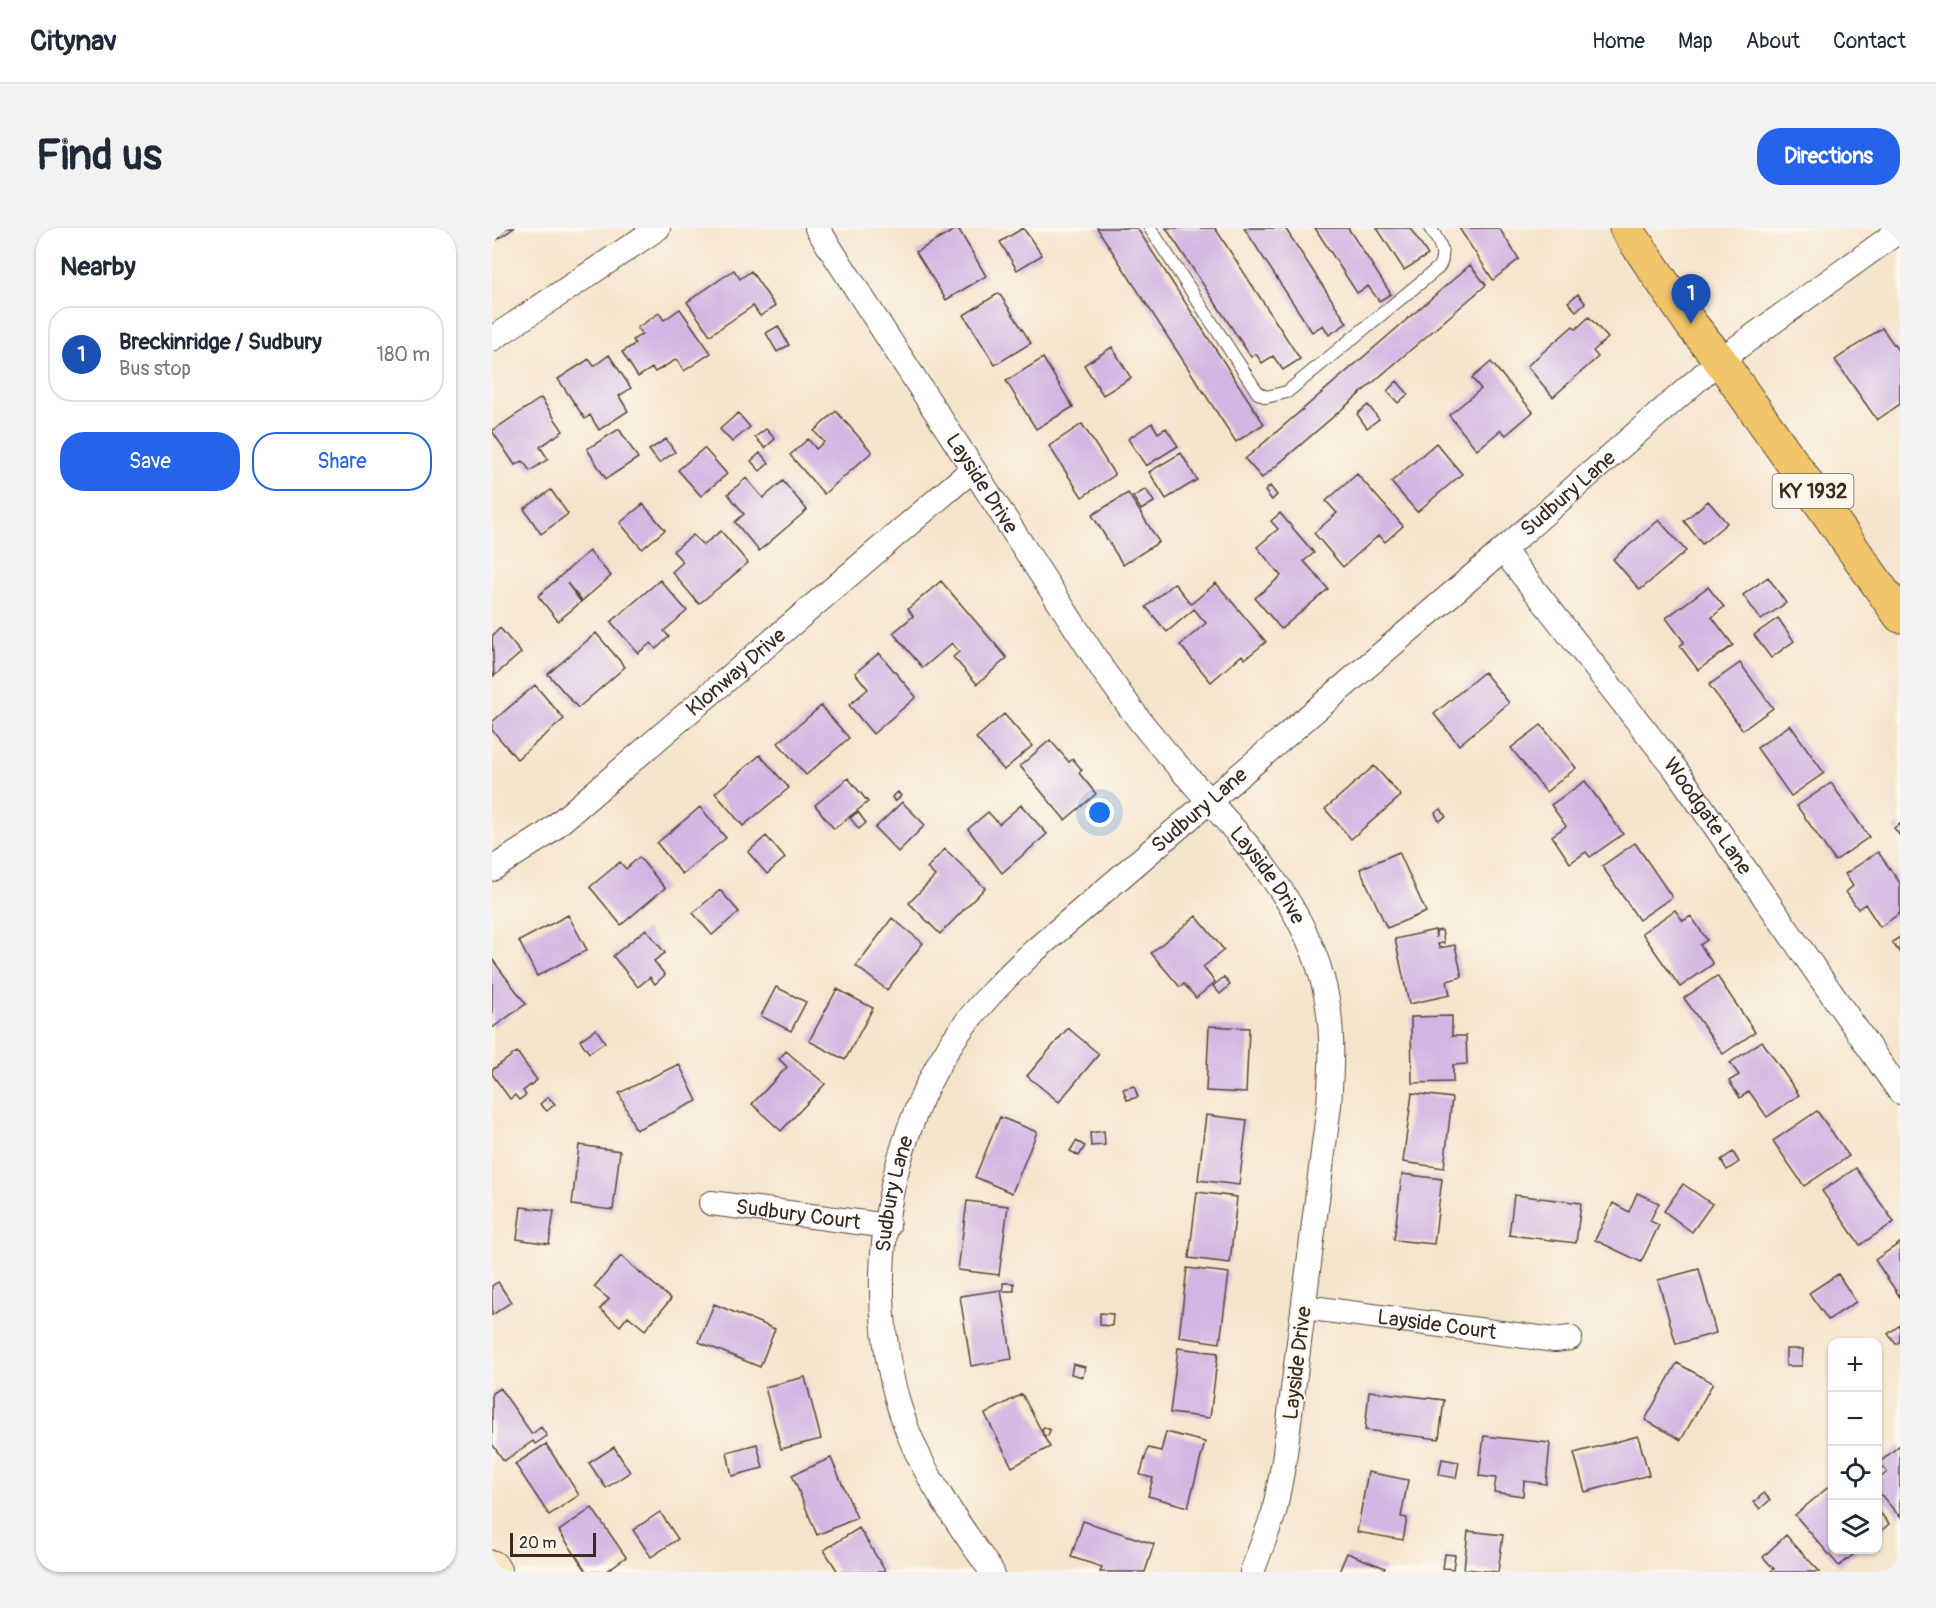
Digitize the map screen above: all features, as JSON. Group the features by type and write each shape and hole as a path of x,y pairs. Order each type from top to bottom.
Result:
{"main road":[{"name":"KY 1932","path":"1626,228 1691,324 1720,360 1900,616"}],"street":[{"path":"492,339 658,228"},
{"name":"Layside Drive","path":"817,228 1105,673 1149,732 1210,800 1272,877 1299,920 1319,968 1325,991 1332,1057 1284,1461 1274,1513 1252,1572"},
{"name":"Sudbury Lane","path":"992,1572 939,1493 908,1430 889,1367 883,1324 882,1271 901,1155 920,1104 951,1043 995,988 1034,951 1503,550 1720,360 1900,230"},
{"name":"Klonway Drive","path":"492,869 545,835 973,469"},
{"name":"Woodgate Lane","path":"1503,550 1676,770 1900,1092"},
{"name":"Sudbury Court","path":"711,1203 888,1226"},
{"name":"Layside Court","path":"1304,1307 1555,1340 1570,1338"},
{"path":"492,1568 495,1572"}],"lane":[{"path":"1150,228 1258,393 1266,397 1287,392 1438,268 1442,262 1442,253 1439,242 1430,228"}],"building":[{"path":"492,228 514,228 492,243"},
{"path":"958,228 986,276 946,300 916,252"},
{"path":"1023,228 1042,255 1017,270 1000,242"},
{"path":"1097,228 1137,228 1264,424 1236,442"},
{"path":"1166,228 1215,228 1300,359 1283,370 1273,356 1262,363 1256,354 1251,357"},
{"path":"1244,228 1285,228 1347,323 1329,335 1323,325 1312,332"},
{"path":"1315,228 1348,228 1391,294 1379,301 1368,286 1357,293"},
{"path":"1377,228 1410,228 1428,255 1404,270"},
{"path":"1459,228 1499,228 1519,259 1493,280"},
{"path":"1470,265 1486,285 1262,478 1245,459"},
{"path":"734,270 740,279 751,271 775,306 760,316 753,306 710,335 687,302"},
{"path":"999,293 1031,343 995,365 964,315"},
{"path":"1578,294 1585,303 1576,311 1568,302"},
{"path":"680,309 711,353 684,371 677,359 655,372 652,368 638,377 622,352 635,344 633,340 642,334 637,328 659,313 664,320"},
{"path":"1589,317 1608,338 1593,351 1598,357 1553,397 1527,366 1573,326 1576,329"},
{"path":"778,326 789,345 777,352 766,333"},
{"path":"1882,328 1900,353 1900,404 1877,420 1835,360"},
{"path":"1112,347 1131,378 1103,395 1084,365"},
{"path":"609,355 631,388 619,396 628,411 599,430 590,415 585,419 558,379 589,359 594,366"},
{"path":"1043,358 1073,407 1036,429 1006,381"},
{"path":"1491,362 1533,412 1506,435 1501,430 1477,450 1449,415 1481,389 1472,378"},
{"path":"1397,381 1408,394 1398,403 1387,391"},
{"path":"541,398 563,431 540,447 548,459 530,471 523,461 515,465 492,431"},
{"path":"1368,405 1379,419 1367,428 1357,414"},
{"path":"836,411 872,452 824,494 790,455 808,439 816,449 824,442 814,431"},
{"path":"738,413 750,427 732,442 720,429"},
{"path":"1152,423 1158,433 1166,428 1178,446 1146,466 1128,439"},
{"path":"1082,424 1115,475 1082,497 1049,446"},
{"path":"619,429 638,458 606,479 587,449"},
{"path":"766,429 775,439 765,448 755,437"},
{"path":"666,439 675,452 659,463 649,450"},
{"path":"1436,443 1462,474 1417,512 1391,482"},
{"path":"704,448 727,474 701,496 678,470"},
{"path":"760,453 769,463 760,471 751,461"},
{"path":"1181,453 1197,480 1166,499 1149,472"},
{"path":"1357,474 1403,526 1385,542 1379,535 1343,567 1314,533 1337,513 1326,501"},
{"path":"746,478 763,498 783,481 807,510 759,551 735,522 744,514 728,494"},
{"path":"1270,486 1277,495 1272,500 1265,491"},
{"path":"1146,489 1154,502 1141,510 1133,497"},
{"path":"551,490 568,514 541,534 524,509"},
{"path":"1128,493 1159,542 1123,565 1092,515"},
{"path":"1708,501 1727,523 1702,544 1684,521"},
{"path":"643,504 665,530 642,549 620,523"},
{"path":"1280,513 1314,553 1304,561 1328,589 1281,629 1255,598 1281,576 1257,547 1278,529 1271,521"},
{"path":"1659,520 1686,551 1640,590 1613,559"},
{"path":"721,531 748,563 699,604 672,572 683,562 673,551 693,535 703,545"},
{"path":"589,551 611,576 582,601 567,583 581,602 558,621 538,596"},
{"path":"1768,577 1786,603 1761,620 1743,595"},
{"path":"660,580 687,611 664,631 669,637 656,649 651,643 638,653 611,622"},
{"path":"941,581 1007,658 977,684 953,657 959,652 952,643 923,668 893,633 913,616 908,609"},
{"path":"1174,583 1191,604 1216,583 1266,642 1245,659 1242,655 1211,682 1180,645 1206,623 1194,609 1167,632 1146,607"},
{"path":"1708,587 1724,607 1712,617 1733,645 1698,670 1680,646 1684,642 1666,618"},
{"path":"1778,618 1794,641 1771,658 1754,635"},
{"path":"500,628 521,653 494,676 492,636"},
{"path":"596,633 625,667 578,708 548,674"},
{"path":"879,653 916,697 873,734 849,705 868,689 855,673"},
{"path":"1740,663 1773,708 1743,730 1709,685"},
{"path":"1484,672 1509,703 1459,745 1434,714"},
{"path":"535,685 564,719 517,759 492,730 492,722"},
{"path":"821,706 849,738 806,775 778,743"},
{"path":"1004,714 1032,746 1004,770 976,738"},
{"path":"1541,725 1576,768 1546,792 1511,748"},
{"path":"1790,725 1824,773 1791,796 1757,748"},
{"path":"1050,740 1069,762 1073,759 1082,770 1079,773 1096,794 1065,820 1020,766"},
{"path":"760,755 789,788 743,826 715,793"},
{"path":"1374,766 1401,796 1351,839 1325,809"},
{"path":"848,778 868,802 834,829 815,805"},
{"path":"1585,781 1623,834 1590,857 1586,852 1570,863 1552,836 1566,826 1551,805"},
{"path":"1831,783 1869,837 1835,861 1797,806"},
{"path":"898,792 901,796 895,802 892,797"},
{"path":"902,802 925,825 898,852 875,828"},
{"path":"1021,805 1047,834 1002,873 968,829 988,812 999,824"},
{"path":"700,807 726,838 682,874 657,843"},
{"path":"1441,809 1446,817 1439,821 1435,813"},
{"path":"858,812 866,823 859,829 850,818"},
{"path":"1900,824 1900,836 1894,828"},
{"path":"766,836 785,858 767,874 748,852"},
{"path":"1635,843 1672,897 1639,920 1602,866"},
{"path":"945,849 985,888 940,934 909,903 935,876 927,868"},
{"path":"1399,852 1426,912 1387,928 1360,869"},
{"path":"1878,852 1900,883 1900,913 1880,927 1865,904 1858,909 1846,892 1853,886 1845,874"},
{"path":"639,857 665,888 621,925 590,887 620,862 626,869"},
{"path":"720,890 739,912 712,935 693,913"},
{"path":"1675,910 1683,921 1691,916 1707,940 1700,945 1713,964 1680,987 1642,933"},
{"path":"568,915 587,950 537,976 519,941"},
{"path":"1196,916 1224,950 1203,967 1215,982 1196,998 1184,984 1180,987 1151,953"},
{"path":"892,918 923,943 887,990 856,966"},
{"path":"646,929 665,953 654,961 665,975 655,984 650,977 638,987 613,956"},
{"path":"1435,930 1436,938 1436,931 1442,930 1444,943 1438,944 1439,948 1455,945 1462,977 1447,981 1450,995 1409,1004 1395,939"},
{"path":"1900,937 1900,953 1892,942"},
{"path":"492,959 526,1004 492,1028"},
{"path":"1717,976 1755,1032 1723,1054 1684,998"},
{"path":"1224,977 1230,985 1220,994 1213,986"},
{"path":"776,987 806,1002 791,1031 761,1016"},
{"path":"837,989 873,1008 845,1060 809,1041"},
{"path":"1452,1016 1452,1036 1466,1036 1467,1064 1453,1065 1453,1082 1412,1083 1411,1017"},
{"path":"1209,1026 1249,1028 1246,1093 1206,1091"},
{"path":"1068,1028 1099,1054 1059,1102 1027,1076"},
{"path":"596,1029 605,1042 589,1053 580,1040"},
{"path":"1762,1041 1799,1095 1767,1117 1749,1091 1740,1098 1729,1081 1739,1075 1730,1063"},
{"path":"786,1051 825,1084 781,1131 752,1104 787,1067 779,1059"},
{"path":"517,1052 537,1080 523,1091 526,1095 519,1100 515,1095 510,1099 492,1074 492,1070"},
{"path":"679,1064 697,1101 636,1130 619,1093"},
{"path":"1134,1086 1138,1097 1127,1100 1123,1089"},
{"path":"1412,1093 1452,1098 1444,1168 1403,1162"},
{"path":"548,1097 555,1104 547,1111 540,1104"},
{"path":"1817,1111 1849,1156 1804,1186 1773,1141"},
{"path":"1206,1115 1247,1120 1239,1185 1198,1180"},
{"path":"1000,1117 1037,1132 1012,1193 975,1177"},
{"path":"1104,1131 1105,1145 1091,1146 1090,1133"},
{"path":"1076,1141 1085,1146 1079,1156 1070,1151"},
{"path":"579,1145 620,1151 613,1210 572,1205"},
{"path":"1733,1152 1739,1162 1727,1170 1721,1160"},
{"path":"1856,1168 1894,1222 1860,1245 1822,1191"},
{"path":"1402,1174 1442,1179 1434,1244 1394,1240"},
{"path":"1683,1184 1712,1204 1692,1232 1664,1211"},
{"path":"1197,1192 1237,1197 1230,1263 1189,1258"},
{"path":"1637,1193 1659,1203 1650,1221 1659,1225 1641,1262 1595,1240 1613,1203 1629,1212"},
{"path":"1514,1195 1581,1203 1576,1243 1509,1235"},
{"path":"967,1201 1008,1206 999,1275 958,1270"},
{"path":"521,1207 554,1211 549,1244 517,1239"},
{"path":"1900,1243 1900,1297 1875,1260"},
{"path":"621,1256 671,1299 645,1330 628,1316 620,1326 600,1309 609,1299 594,1287"},
{"path":"1187,1268 1229,1273 1220,1343 1179,1337"},
{"path":"1699,1269 1716,1333 1676,1344 1658,1280"},
{"path":"1838,1274 1856,1302 1828,1320 1809,1293"},
{"path":"498,1282 511,1302 492,1315 492,1286"},
{"path":"1003,1283 1014,1283 1014,1291 1003,1291"},
{"path":"1001,1290 1012,1359 971,1366 960,1296"},
{"path":"714,1304 775,1329 760,1367 699,1342"},
{"path":"1100,1313 1113,1314 1112,1326 1100,1325"},
{"path":"1900,1325 1900,1341 1896,1344 1888,1334"},
{"path":"1178,1348 1218,1353 1210,1418 1170,1413"},
{"path":"1786,1349 1803,1349 1802,1366 1786,1366"},
{"path":"1677,1363 1713,1383 1681,1440 1645,1420"},
{"path":"1073,1364 1085,1367 1083,1377 1071,1374"},
{"path":"805,1377 821,1439 781,1449 765,1387"},
{"path":"500,1388 532,1434 541,1427 547,1436 535,1444 533,1441 504,1461 492,1444 492,1393"},
{"path":"1369,1391 1444,1400 1439,1439 1365,1430"},
{"path":"1022,1394 1043,1434 1044,1427 1050,1430 1048,1436 1043,1435 1050,1447 1012,1467 985,1414"},
{"path":"1166,1432 1205,1442 1188,1507 1148,1496 1153,1478 1140,1475 1148,1448 1161,1451"},
{"path":"1484,1436 1550,1443 1546,1484 1524,1481 1523,1496 1494,1492 1496,1478 1479,1476"},
{"path":"1638,1436 1649,1475 1585,1492 1574,1453"},
{"path":"546,1444 579,1495 549,1515 515,1464"},
{"path":"757,1444 763,1468 732,1476 727,1452"},
{"path":"1900,1445 1900,1517 1882,1496 1882,1476 1887,1472 1882,1466 1882,1460"},
{"path":"614,1447 630,1472 606,1488 589,1463"},
{"path":"831,1458 857,1518 817,1535 792,1475"},
{"path":"1442,1459 1459,1462 1456,1478 1439,1475"},
{"path":"1368,1472 1408,1480 1401,1517 1407,1518 1403,1540 1357,1532"},
{"path":"1828,1487 1828,1553 1795,1515"},
{"path":"1764,1493 1770,1500 1760,1509 1754,1502"},
{"path":"592,1508 626,1557 605,1572 587,1572 559,1531"},
{"path":"660,1512 678,1539 651,1557 633,1530"},
{"path":"1882,1515 1889,1524 1882,1530"},
{"path":"1083,1521 1154,1544 1145,1572 1100,1572 1102,1567 1071,1557"},
{"path":"859,1528 886,1572 838,1572 824,1550"},
{"path":"1468,1531 1503,1535 1498,1572 1464,1569"},
{"path":"1786,1535 1820,1572 1770,1572 1774,1569 1763,1557"},
{"path":"1347,1553 1385,1568 1383,1572 1339,1572"},
{"path":"1445,1554 1455,1555 1453,1569 1443,1568"},
{"path":"1829,1554 1854,1554 1839,1566"}],"place":[{"name":"Breckinridge / Sudbury","path":"1691,324"}]}
